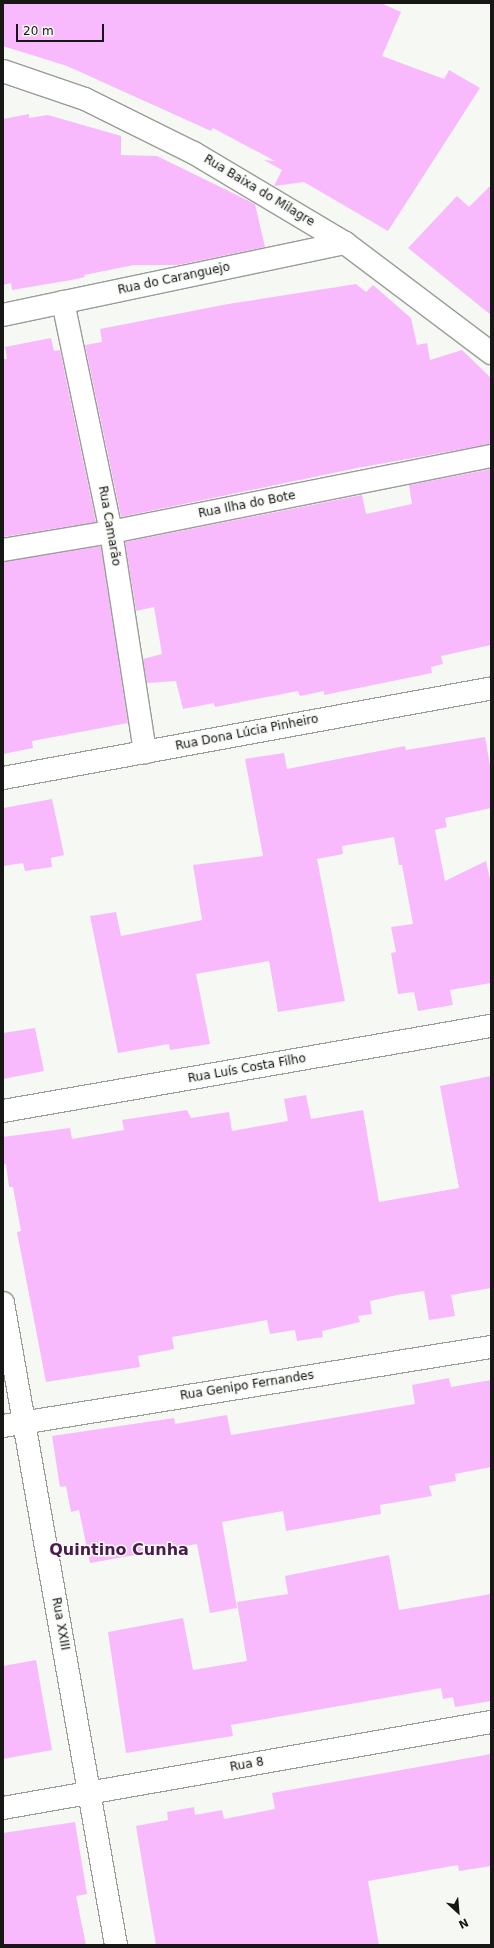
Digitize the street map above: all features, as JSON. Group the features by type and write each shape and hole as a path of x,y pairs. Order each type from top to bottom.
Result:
{"street":[{"name":"Rua Baixa do Milagre","path":"3,71 85,99 194,153 345,243 491,353"},
{"path":"3,85 31,80"},
{"name":"Rua do Caranguejo","path":"3,315 345,243"},
{"name":"Rua Camarão","path":"63,302 111,532 145,752"},
{"name":"Rua Ilha do Bote","path":"3,550 111,532 491,456"},
{"name":"Rua Dona Lúcia Pinheiro","path":"3,778 491,688"},
{"name":"Rua Luís Costa Filho","path":"3,1111 491,1026"},
{"name":"Rua XXIII","path":"3,1302 116,1945"},
{"name":"Rua Genipo Fernandes","path":"3,1426 491,1346"},
{"name":"Rua 8","path":"3,1808 491,1722"}],"building":[{"path":"3,3 381,3 401,12 382,56 444,79 449,70 480,88 388,231 304,182 274,186 282,170 264,160 275,161 213,128 211,131 67,66 3,46"},
{"path":"29,114 29,118 48,115 121,136 121,155 157,156 255,204 265,247 178,265 134,265 84,275 85,277 71,280 12,290 11,283 3,285 3,119"},
{"path":"491,185 491,315 408,248 457,196 469,207"},
{"path":"356,284 366,292 373,285 411,318 417,345 427,343 430,360 462,350 491,378 491,444 357,468 121,517 85,345 102,342 100,329 228,304"},
{"path":"51,338 54,351 60,350 96,522 3,537 3,359 7,359 5,347"},
{"path":"491,469 491,645 441,656 443,664 431,667 432,673 324,695 324,691 300,696 298,691 215,707 214,703 183,709 176,681 147,683 143,659 162,654 154,607 136,611 125,542 362,495 366,514 412,504 409,485"},
{"path":"101,546 128,723 32,741 33,748 3,754 3,562"},
{"path":"485,737 491,771 491,808 445,818 447,827 435,830 445,881 486,861 491,884 491,983 450,990 453,1005 418,1011 414,992 398,994 391,953 396,952 391,927 413,924 402,865 399,865 394,837 342,846 343,854 317,859 345,1001 278,1012 269,961 196,974 210,1044 170,1050 169,1044 118,1053 90,916 116,912 121,936 202,920 193,865 263,856 245,759 284,753 287,769 405,746 406,750"},
{"path":"52,799 64,855 51,858 52,867 25,871 23,863 3,866 3,808"},
{"path":"35,1028 44,1071 3,1079 3,1033"},
{"path":"491,1076 491,1288 451,1295 455,1316 429,1320 424,1291 397,1295 370,1301 372,1314 358,1316 360,1322 322,1331 323,1337 297,1341 295,1330 270,1334 267,1320 172,1337 174,1349 138,1356 140,1367 46,1382 17,1232 21,1231 13,1187 9,1187 6,1164 3,1165 3,1137 70,1128 72,1139 124,1130 122,1120 187,1110 191,1118 229,1112 232,1131 288,1121 284,1099 306,1095 311,1119 363,1110 379,1202 459,1188 440,1086"},
{"path":"449,1378 451,1387 491,1380 491,1467 455,1474 456,1481 429,1486 432,1496 380,1505 381,1514 286,1531 283,1511 222,1522 237,1608 210,1613 197,1544 90,1563 79,1510 71,1512 66,1486 60,1487 52,1436 174,1418 175,1424 227,1415 231,1435 415,1404 412,1385"},
{"path":"389,1555 399,1610 491,1594 491,1701 455,1707 453,1697 443,1699 441,1688 231,1725 233,1736 126,1753 108,1632 183,1618 193,1670 247,1661 237,1602 288,1594 285,1576"},
{"path":"36,1660 52,1750 3,1759 3,1666"},
{"path":"491,1754 491,1866 459,1871 458,1865 368,1881 379,1945 156,1945 136,1826 168,1820 167,1812 194,1807 195,1815 222,1810 224,1819 275,1809 272,1793"},
{"path":"75,1822 87,1894 76,1896 86,1945 3,1945 3,1833"}],"district":[{"name":"Quintino Cunha","path":"119,1550"}]}
